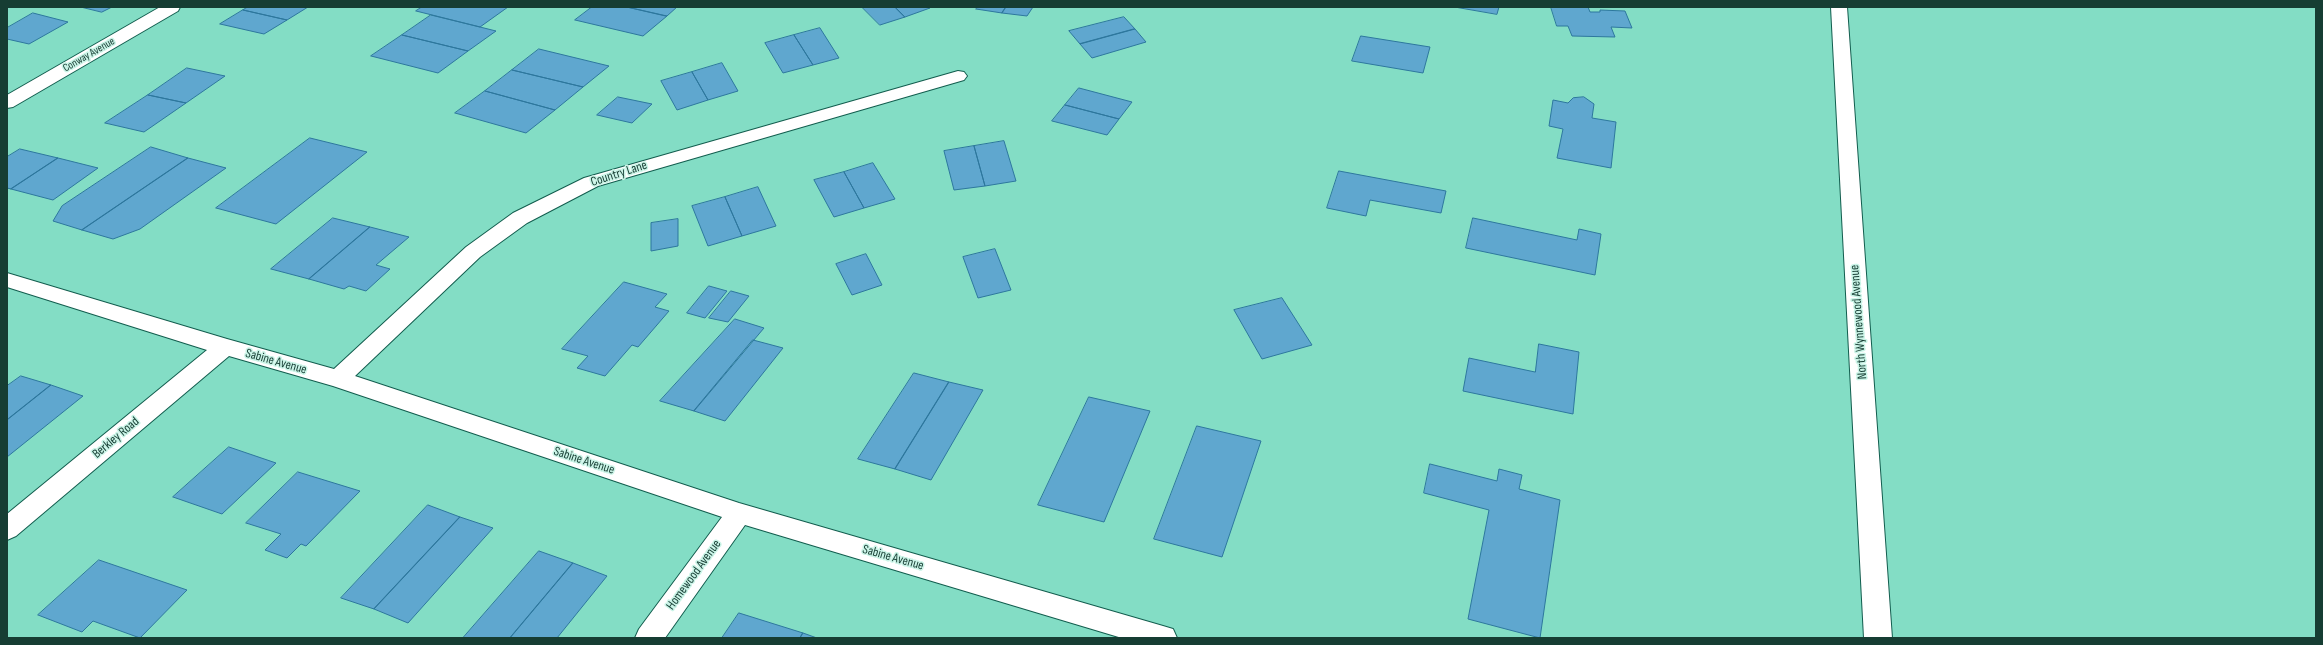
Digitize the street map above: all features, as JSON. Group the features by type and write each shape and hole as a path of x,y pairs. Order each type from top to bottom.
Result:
{"street":[{"name":"Conway Avenue","path":"7,103 172,7"},
{"name":"North Wynnewood Avenue","path":"1839,7 1878,638"},
{"name":"Country Lane","path":"338,379 473,252 520,218 591,182 958,76"},
{"name":"Sabine Avenue","path":"7,280 225,347 338,379 739,513 1163,638"},
{"name":"Berkley Road","path":"7,529 225,347"},
{"name":"Homewood Avenue","path":"649,638 739,513"}],"building":[{"path":"81,7 112,7 102,12"},
{"path":"248,7 308,7 287,20 243,10"},
{"path":"422,7 508,7 480,27 416,11"},
{"path":"592,7 627,7 667,16 643,36 575,20"},
{"path":"627,7 677,7 667,16"},
{"path":"862,7 895,7 905,17 880,25"},
{"path":"895,7 928,7 930,8 905,17"},
{"path":"978,7 1006,7 1002,13 976,9"},
{"path":"1006,7 1033,7 1027,16 1002,13"},
{"path":"1455,7 1499,7 1497,14"},
{"path":"1551,7 1588,7 1590,12 1600,12 1600,10 1625,11 1632,28 1611,27 1615,37 1572,36 1568,26 1557,26"},
{"path":"243,10 287,20 264,34 220,24"},
{"path":"33,13 68,22 29,44 7,39 7,28"},
{"path":"431,15 496,31 468,51 402,35"},
{"path":"1124,17 1135,29 1080,44 1069,31"},
{"path":"820,28 839,58 813,65 794,35"},
{"path":"1135,29 1146,42 1092,58 1080,44"},
{"path":"402,35 468,51 438,73 371,56"},
{"path":"794,35 813,65 783,73 765,43"},
{"path":"1361,36 1430,47 1423,73 1352,61"},
{"path":"539,49 609,66 583,87 512,70"},
{"path":"722,63 738,91 708,100 692,72"},
{"path":"187,68 225,76 186,103 148,95"},
{"path":"512,70 583,87 555,110 485,91"},
{"path":"692,72 708,100 677,110 661,81"},
{"path":"1079,88 1132,102 1119,119 1065,105"},
{"path":"485,91 555,110 526,133 455,113"},
{"path":"148,95 186,103 144,132 105,123"},
{"path":"618,97 652,104 632,123 597,115"},
{"path":"1584,97 1594,104 1592,118 1616,122 1611,168 1557,158 1563,129 1549,126 1553,100 1568,103 1573,98"},
{"path":"1065,105 1119,119 1107,135 1052,121"},
{"path":"310,138 367,152 276,224 216,208"},
{"path":"1004,141 1016,181 985,186 974,146"},
{"path":"974,146 985,186 954,190 944,151"},
{"path":"151,147 188,158 82,230 53,221 62,206"},
{"path":"20,149 58,158 11,189 7,188 7,157"},
{"path":"58,158 98,168 53,200 11,189"},
{"path":"188,158 226,168 140,229 113,239 82,230"},
{"path":"873,163 895,199 864,208 844,172"},
{"path":"1339,171 1446,191 1441,213 1370,200 1366,216 1327,208"},
{"path":"844,172 864,208 834,217 814,180"},
{"path":"758,187 776,226 742,236 725,197"},
{"path":"725,197 742,236 708,246 692,206"},
{"path":"333,218 370,227 309,279 271,269"},
{"path":"1473,218 1577,240 1579,229 1601,234 1595,275 1466,248"},
{"path":"678,219 678,246 651,251 651,223"},
{"path":"370,227 409,237 376,265 390,269 366,291 349,286 344,289 309,279"},
{"path":"995,249 1011,290 978,298 963,257"},
{"path":"866,254 882,285 852,295 836,264"},
{"path":"624,282 667,294 655,307 669,311 638,347 632,345 605,376 577,368 588,356 562,349"},
{"path":"709,286 727,291 705,318 687,313"},
{"path":"731,291 749,296 728,322 709,318"},
{"path":"1282,298 1312,345 1262,359 1234,310"},
{"path":"735,319 764,328 694,411 660,401"},
{"path":"753,340 783,348 725,421 694,411"},
{"path":"1539,344 1579,352 1573,414 1463,391 1469,358 1535,372"},
{"path":"914,373 949,382 895,469 858,459"},
{"path":"21,376 51,385 7,420 7,386"},
{"path":"949,382 983,390 931,480 895,469"},
{"path":"51,385 83,396 7,457 7,420"},
{"path":"1089,397 1150,411 1104,522 1038,505"},
{"path":"1197,426 1261,441 1222,557 1154,539"},
{"path":"229,447 276,463 222,514 173,497"},
{"path":"1430,464 1497,481 1499,469 1522,475 1519,489 1560,500 1540,638 1468,619 1489,510 1424,493"},
{"path":"298,472 360,491 306,546 301,544 287,558 265,550 281,534 246,523"},
{"path":"428,505 460,517 374,609 341,598"},
{"path":"460,517 493,528 408,623 374,609"},
{"path":"539,551 573,563 510,638 463,638"},
{"path":"99,560 187,590 140,638 93,621 82,632 38,615"},
{"path":"573,563 607,576 557,638 510,638"},
{"path":"739,613 803,633 800,638 722,638"},
{"path":"803,633 817,638 800,638"}]}
